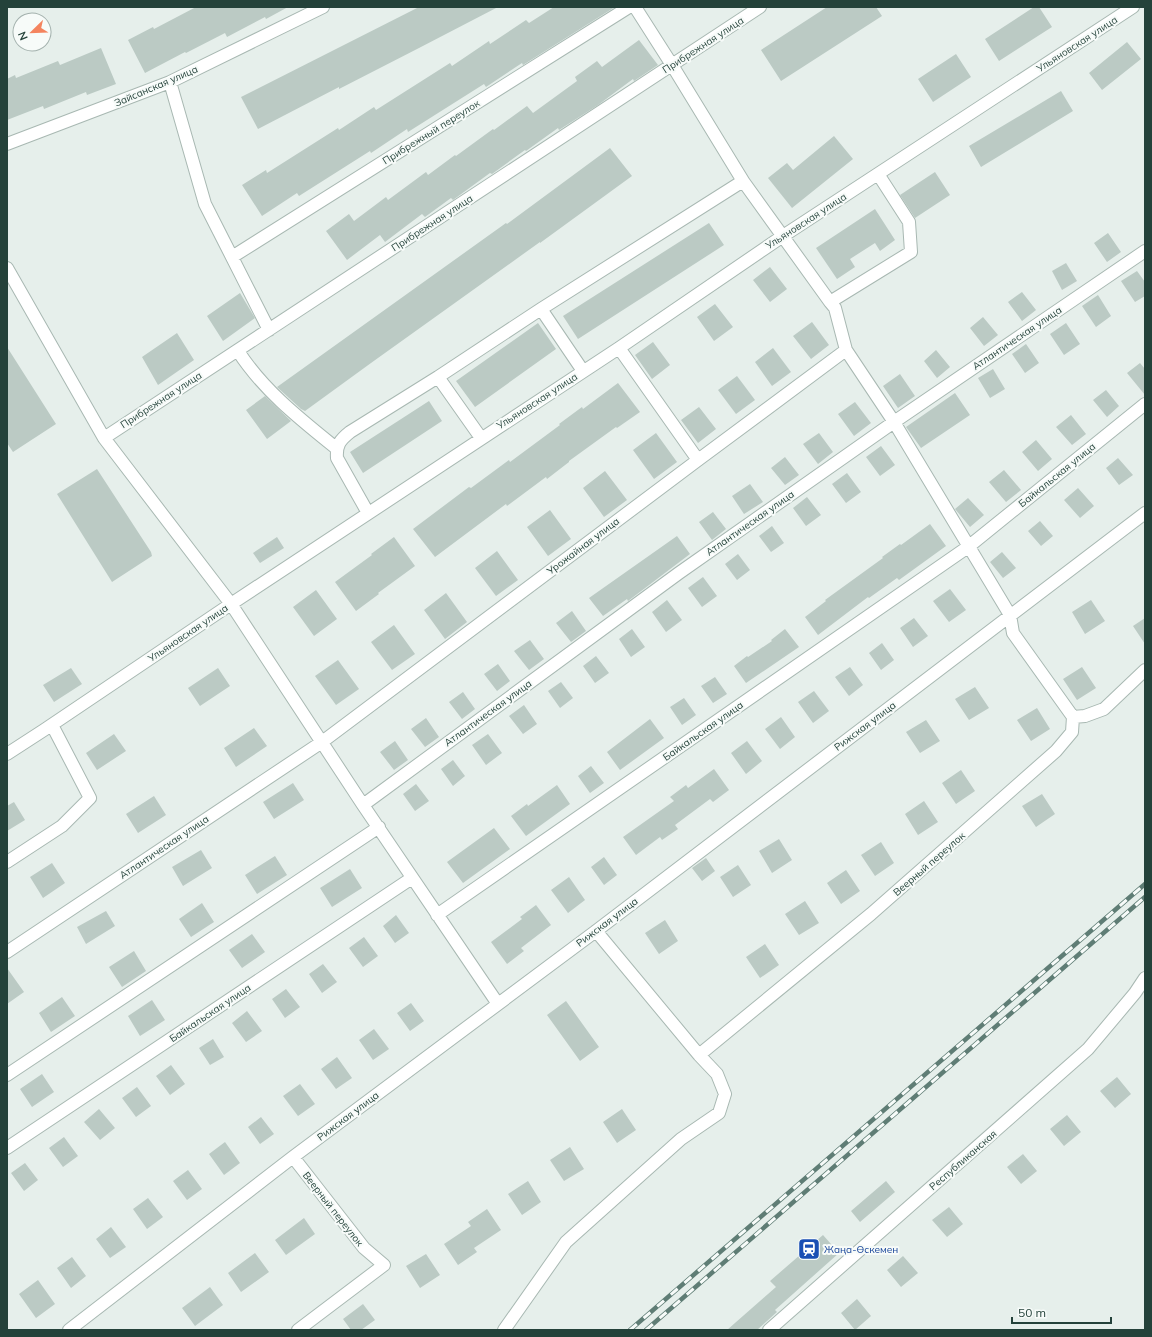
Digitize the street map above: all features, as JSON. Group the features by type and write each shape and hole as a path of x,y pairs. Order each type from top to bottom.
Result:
{"street":[{"name":"Зайсанская улица","path":"7,144 170,82 323,7"},
{"name":"Прибрежный переулок","path":"232,257 629,7"},
{"path":"635,7 743,181 835,308 846,350 894,422 1010,615 1013,634 1073,717 1084,716 1104,709 1145,670"},
{"name":"Прибрежная улица","path":"104,438 760,7"},
{"name":"Ульяновская улица","path":"7,754 481,438 619,348 783,236 1133,7"},
{"path":"170,82 205,204 269,330"},
{"path":"830,302 911,252 910,222 878,174"},
{"path":"368,513 337,458 336,448 342,438 541,309 743,181"},
{"name":"Атлантическая улица","path":"363,805 679,573 894,422 1145,251"},
{"path":"7,268 104,438 231,604 363,805 498,1004"},
{"path":"541,309 583,371"},
{"path":"619,348 698,460"},
{"name":"Урожайная улица","path":"322,742 846,350"},
{"path":"238,351 249,368 265,387 336,448"},
{"path":"438,377 481,438"},
{"name":"Байкальская улица","path":"437,915 968,547 1145,404"},
{"name":"Рижская улица","path":"69,1330 293,1158 596,931 1145,513"},
{"name":"Веерный переулок","path":"699,1055 872,914 1056,751 1072,732 1073,717"},
{"path":"7,862 62,826 90,798 52,725"},
{"name":"Атлантическая улица","path":"7,952 322,742"},
{"path":"7,1075 379,827"},
{"name":"Байкальская улица","path":"7,1148 412,878"},
{"path":"504,1330 566,1242 675,1144 719,1113 725,1094 717,1074 699,1055 596,931"},
{"name":"Республиканская","path":"769,1330 1088,1049 1135,993 1145,978"},
{"name":"Веерный переулок","path":"293,1158 364,1248 384,1264 298,1330"}],"building":[{"path":"196,7 288,7 227,37 225,33 145,73 128,40 153,27 154,29"},
{"path":"419,7 498,7 258,129 241,97"},
{"path":"554,7 615,7 523,65 522,63 486,87 484,84 408,132 407,129 371,153 370,151 299,196 297,193 262,216 242,185 266,170 267,173 338,128 339,130 374,107 376,110 450,63 452,66 489,41 490,44 526,20 529,23"},
{"path":"827,7 876,7 882,16 781,81 761,50"},
{"path":"1034,7 1039,7 1052,27 999,61 985,39"},
{"path":"639,40 658,65 634,81 633,79 598,105 559,130 558,128 492,174 490,173 453,200 451,198 425,217 422,214 385,242 380,235 347,260 326,231 349,214 354,221 386,197 388,200 426,172 428,175 527,106 533,113 577,81 575,77 597,61 602,67"},
{"path":"1127,42 1141,59 1102,90 1089,73"},
{"path":"101,48 116,84 87,95 86,92 44,109 43,106 7,120 7,79 15,75 16,78 58,61 60,65"},
{"path":"956,54 971,77 933,102 918,79"},
{"path":"1061,91 1073,111 981,167 969,146"},
{"path":"834,136 853,159 792,208 768,178 787,163 793,170"},
{"path":"610,148 632,176 540,243 305,411 277,387 506,223 507,224"},
{"path":"935,172 950,195 915,218 900,195"},
{"path":"875,209 895,240 880,251 875,243 850,259 855,267 837,279 816,248"},
{"path":"709,223 724,245 578,339 563,316"},
{"path":"1108,233 1121,252 1107,262 1094,243"},
{"path":"1066,263 1077,281 1062,290 1052,271"},
{"path":"770,267 787,289 770,302 753,280"},
{"path":"1137,271 1145,282 1145,296 1135,302 1121,281"},
{"path":"1022,292 1036,310 1022,321 1008,302"},
{"path":"240,293 255,318 223,341 207,316"},
{"path":"1098,295 1111,316 1096,327 1082,306"},
{"path":"715,304 733,327 714,341 697,317"},
{"path":"983,317 998,335 984,346 970,328"},
{"path":"812,322 829,345 811,359 793,336"},
{"path":"538,323 556,349 475,407 456,381"},
{"path":"1066,323 1080,344 1064,355 1050,334"},
{"path":"177,333 194,360 158,385 142,357"},
{"path":"653,342 670,365 652,379 635,355"},
{"path":"1026,344 1039,363 1025,373 1012,354"},
{"path":"7,347 56,424 13,452 7,443"},
{"path":"773,348 791,372 772,386 755,362"},
{"path":"936,350 950,367 937,378 924,361"},
{"path":"1140,363 1145,369 1145,395 1127,373"},
{"path":"993,369 1005,389 990,398 978,378"},
{"path":"900,374 915,396 898,408 883,386"},
{"path":"737,376 755,400 736,414 718,390"},
{"path":"618,383 640,412 617,428 616,427 547,479 546,477 507,506 506,504 435,557 413,529 469,487 471,488 509,460 510,462 582,407 583,409"},
{"path":"1106,390 1119,406 1107,417 1093,400"},
{"path":"955,393 970,415 921,448 906,427"},
{"path":"265,396 291,421 267,439 246,410"},
{"path":"429,401 442,421 363,473 350,452"},
{"path":"855,402 871,423 854,436 838,414"},
{"path":"699,407 716,429 698,443 681,420"},
{"path":"1071,415 1086,434 1072,445 1056,427"},
{"path":"656,433 677,462 654,479 633,450"},
{"path":"819,433 833,452 818,464 803,444"},
{"path":"1036,440 1052,459 1038,471 1022,452"},
{"path":"881,446 895,465 880,476 866,457"},
{"path":"785,457 799,475 785,485 771,468"},
{"path":"1118,458 1133,475 1119,485 1106,468"},
{"path":"97,469 151,552 152,556 112,582 57,494"},
{"path":"1004,470 1021,490 1006,502 989,482"},
{"path":"605,471 627,500 604,517 583,488"},
{"path":"847,473 861,492 846,503 832,484"},
{"path":"750,484 763,502 744,514 732,496"},
{"path":"1078,488 1094,506 1080,518 1064,500"},
{"path":"807,497 821,515 806,526 793,508"},
{"path":"968,498 984,515 970,527 955,509"},
{"path":"550,510 571,539 548,556 527,527"},
{"path":"713,512 726,529 712,540 699,522"},
{"path":"1040,521 1053,536 1041,546 1028,531"},
{"path":"930,524 946,546 899,580 897,578 869,598 868,597 818,635 805,617 826,601 825,600 883,558 882,557"},
{"path":"772,526 784,543 771,552 759,536"},
{"path":"677,536 690,554 628,601 627,599 603,616 589,598"},
{"path":"277,537 284,548 260,563 253,553"},
{"path":"394,537 415,566 356,611 335,582"},
{"path":"497,551 518,580 496,596 475,568"},
{"path":"1002,552 1016,568 1003,578 990,562"},
{"path":"738,554 750,570 737,580 725,564"},
{"path":"703,577 717,596 702,607 688,588"},
{"path":"950,589 966,610 949,622 933,601"},
{"path":"316,590 337,619 314,636 293,607"},
{"path":"446,593 467,622 445,639 424,610"},
{"path":"667,600 682,620 666,632 652,612"},
{"path":"1091,600 1105,621 1085,634 1072,612"},
{"path":"572,611 586,631 571,642 556,623"},
{"path":"914,618 928,636 913,647 900,628"},
{"path":"1145,618 1145,644 1133,626"},
{"path":"394,625 415,654 392,670 371,642"},
{"path":"632,629 645,647 631,657 619,639"},
{"path":"785,629 799,647 746,683 734,666 747,656 748,657 772,641 771,640"},
{"path":"530,640 544,659 529,670 514,651"},
{"path":"882,643 894,660 881,670 869,653"},
{"path":"596,656 609,673 595,683 583,666"},
{"path":"338,660 359,689 336,705 315,676"},
{"path":"498,664 510,681 497,691 484,674"},
{"path":"850,667 863,685 849,696 835,677"},
{"path":"1082,667 1096,688 1077,700 1063,679"},
{"path":"71,668 82,684 54,702 43,685"},
{"path":"218,668 230,686 200,706 188,688"},
{"path":"715,677 727,694 713,703 701,686"},
{"path":"561,682 573,698 560,708 548,691"},
{"path":"975,687 989,708 969,720 955,699"},
{"path":"814,691 829,711 813,723 798,702"},
{"path":"463,692 475,709 462,719 449,702"},
{"path":"684,698 696,715 682,725 670,707"},
{"path":"524,705 537,724 523,734 509,716"},
{"path":"1037,708 1050,729 1031,741 1017,720"},
{"path":"781,717 795,737 780,749 765,729"},
{"path":"426,718 439,737 425,747 411,729"},
{"path":"650,719 664,738 620,770 607,752"},
{"path":"926,720 940,741 920,753 906,732"},
{"path":"254,728 267,746 236,767 224,748"},
{"path":"114,734 126,751 97,770 86,753"},
{"path":"488,734 502,753 486,765 472,745"},
{"path":"395,741 408,760 394,770 380,752"},
{"path":"747,741 762,761 746,774 731,753"},
{"path":"453,760 465,776 453,786 441,769"},
{"path":"591,766 604,783 590,793 578,776"},
{"path":"714,769 729,790 713,802 710,799 675,825 678,829 662,840 660,837 636,855 623,837 674,801 670,797 686,785 688,788"},
{"path":"961,770 975,791 956,804 942,783"},
{"path":"293,783 304,800 274,819 263,802"},
{"path":"416,784 429,801 415,811 403,794"},
{"path":"557,785 570,804 526,836 511,816 527,804 528,806"},
{"path":"1042,794 1055,814 1036,827 1022,806"},
{"path":"154,796 166,815 138,833 126,814"},
{"path":"924,801 938,822 918,835 905,814"},
{"path":"14,802 25,820 7,831 7,806"},
{"path":"494,828 510,849 463,883 447,862"},
{"path":"779,839 792,860 772,873 759,851"},
{"path":"881,842 894,863 875,876 861,855"},
{"path":"201,850 212,868 183,886 172,867"},
{"path":"275,856 287,875 257,894 245,875"},
{"path":"604,857 617,875 604,885 591,867"},
{"path":"706,858 715,871 702,881 692,868"},
{"path":"52,863 65,883 43,898 30,877"},
{"path":"738,865 751,885 733,897 720,877"},
{"path":"350,869 362,888 332,907 320,888"},
{"path":"846,870 860,891 841,904 827,883"},
{"path":"569,877 585,900 568,913 551,890"},
{"path":"805,901 819,923 799,935 785,914"},
{"path":"202,903 214,922 191,937 179,919"},
{"path":"536,905 551,925 521,948 524,951 507,964 491,942 522,919 520,917"},
{"path":"106,911 115,926 86,944 77,927"},
{"path":"396,915 409,933 395,943 383,926"},
{"path":"665,920 678,941 659,954 645,933"},
{"path":"252,934 265,952 242,968 229,950"},
{"path":"364,937 378,956 363,967 349,948"},
{"path":"765,944 779,965 760,978 746,957"},
{"path":"134,951 146,971 122,987 109,967"},
{"path":"323,964 337,982 322,993 309,974"},
{"path":"7,968 24,992 7,1004"},
{"path":"286,989 300,1007 285,1018 272,999"},
{"path":"62,997 75,1016 51,1032 39,1013"},
{"path":"152,1000 165,1020 140,1036 128,1016"},
{"path":"566,1001 599,1047 580,1061 547,1015"},
{"path":"411,1003 424,1021 410,1031 397,1013"},
{"path":"247,1011 262,1031 246,1042 232,1023"},
{"path":"374,1029 389,1049 373,1060 359,1040"},
{"path":"213,1039 224,1057 210,1065 199,1048"},
{"path":"337,1057 352,1078 336,1089 321,1069"},
{"path":"171,1065 185,1084 170,1095 156,1076"},
{"path":"42,1074 54,1092 32,1107 20,1089"},
{"path":"1117,1077 1131,1094 1115,1108 1100,1091"},
{"path":"300,1084 315,1104 298,1116 283,1096"},
{"path":"137,1087 151,1106 136,1117 122,1098"},
{"path":"99,1109 115,1128 100,1140 84,1122"},
{"path":"622,1109 636,1130 617,1143 603,1122"},
{"path":"1067,1115 1081,1132 1064,1146 1050,1129"},
{"path":"261,1117 274,1134 260,1144 248,1127"},
{"path":"64,1137 78,1156 63,1167 49,1148"},
{"path":"225,1142 240,1163 224,1175 209,1154"},
{"path":"570,1147 584,1169 564,1181 550,1160"},
{"path":"1023,1154 1037,1171 1021,1184 1007,1167"},
{"path":"25,1163 38,1180 24,1191 11,1173"},
{"path":"188,1170 202,1189 187,1200 173,1181"},
{"path":"528,1181 541,1202 522,1215 508,1194"},
{"path":"886,1181 895,1192 860,1222 851,1211"},
{"path":"148,1198 163,1217 147,1229 133,1209"},
{"path":"949,1207 963,1224 947,1237 932,1220"},
{"path":"487,1209 501,1230 474,1248 477,1252 458,1265 444,1244 471,1226 468,1222"},
{"path":"304,1218 315,1234 286,1255 275,1240"},
{"path":"111,1227 126,1247 110,1258 96,1239"},
{"path":"823,1235 839,1253 775,1310 777,1312 757,1330 727,1330 776,1287 770,1281"},
{"path":"255,1253 269,1272 241,1292 228,1273"},
{"path":"426,1254 440,1275 420,1288 406,1266"},
{"path":"903,1256 918,1273 901,1287 887,1270"},
{"path":"72,1257 86,1276 71,1288 57,1268"},
{"path":"38,1280 55,1304 36,1318 19,1294"},
{"path":"210,1287 223,1305 195,1326 182,1308"},
{"path":"857,1299 871,1316 855,1330 841,1313"},
{"path":"363,1304 375,1320 361,1330 351,1330 343,1319"}],"railway":[{"path":"630,1330 1145,884"},
{"path":"646,1330 1145,897"}],"place":[{"name":"Жаңа-Өскемен","path":"809,1249"}]}
